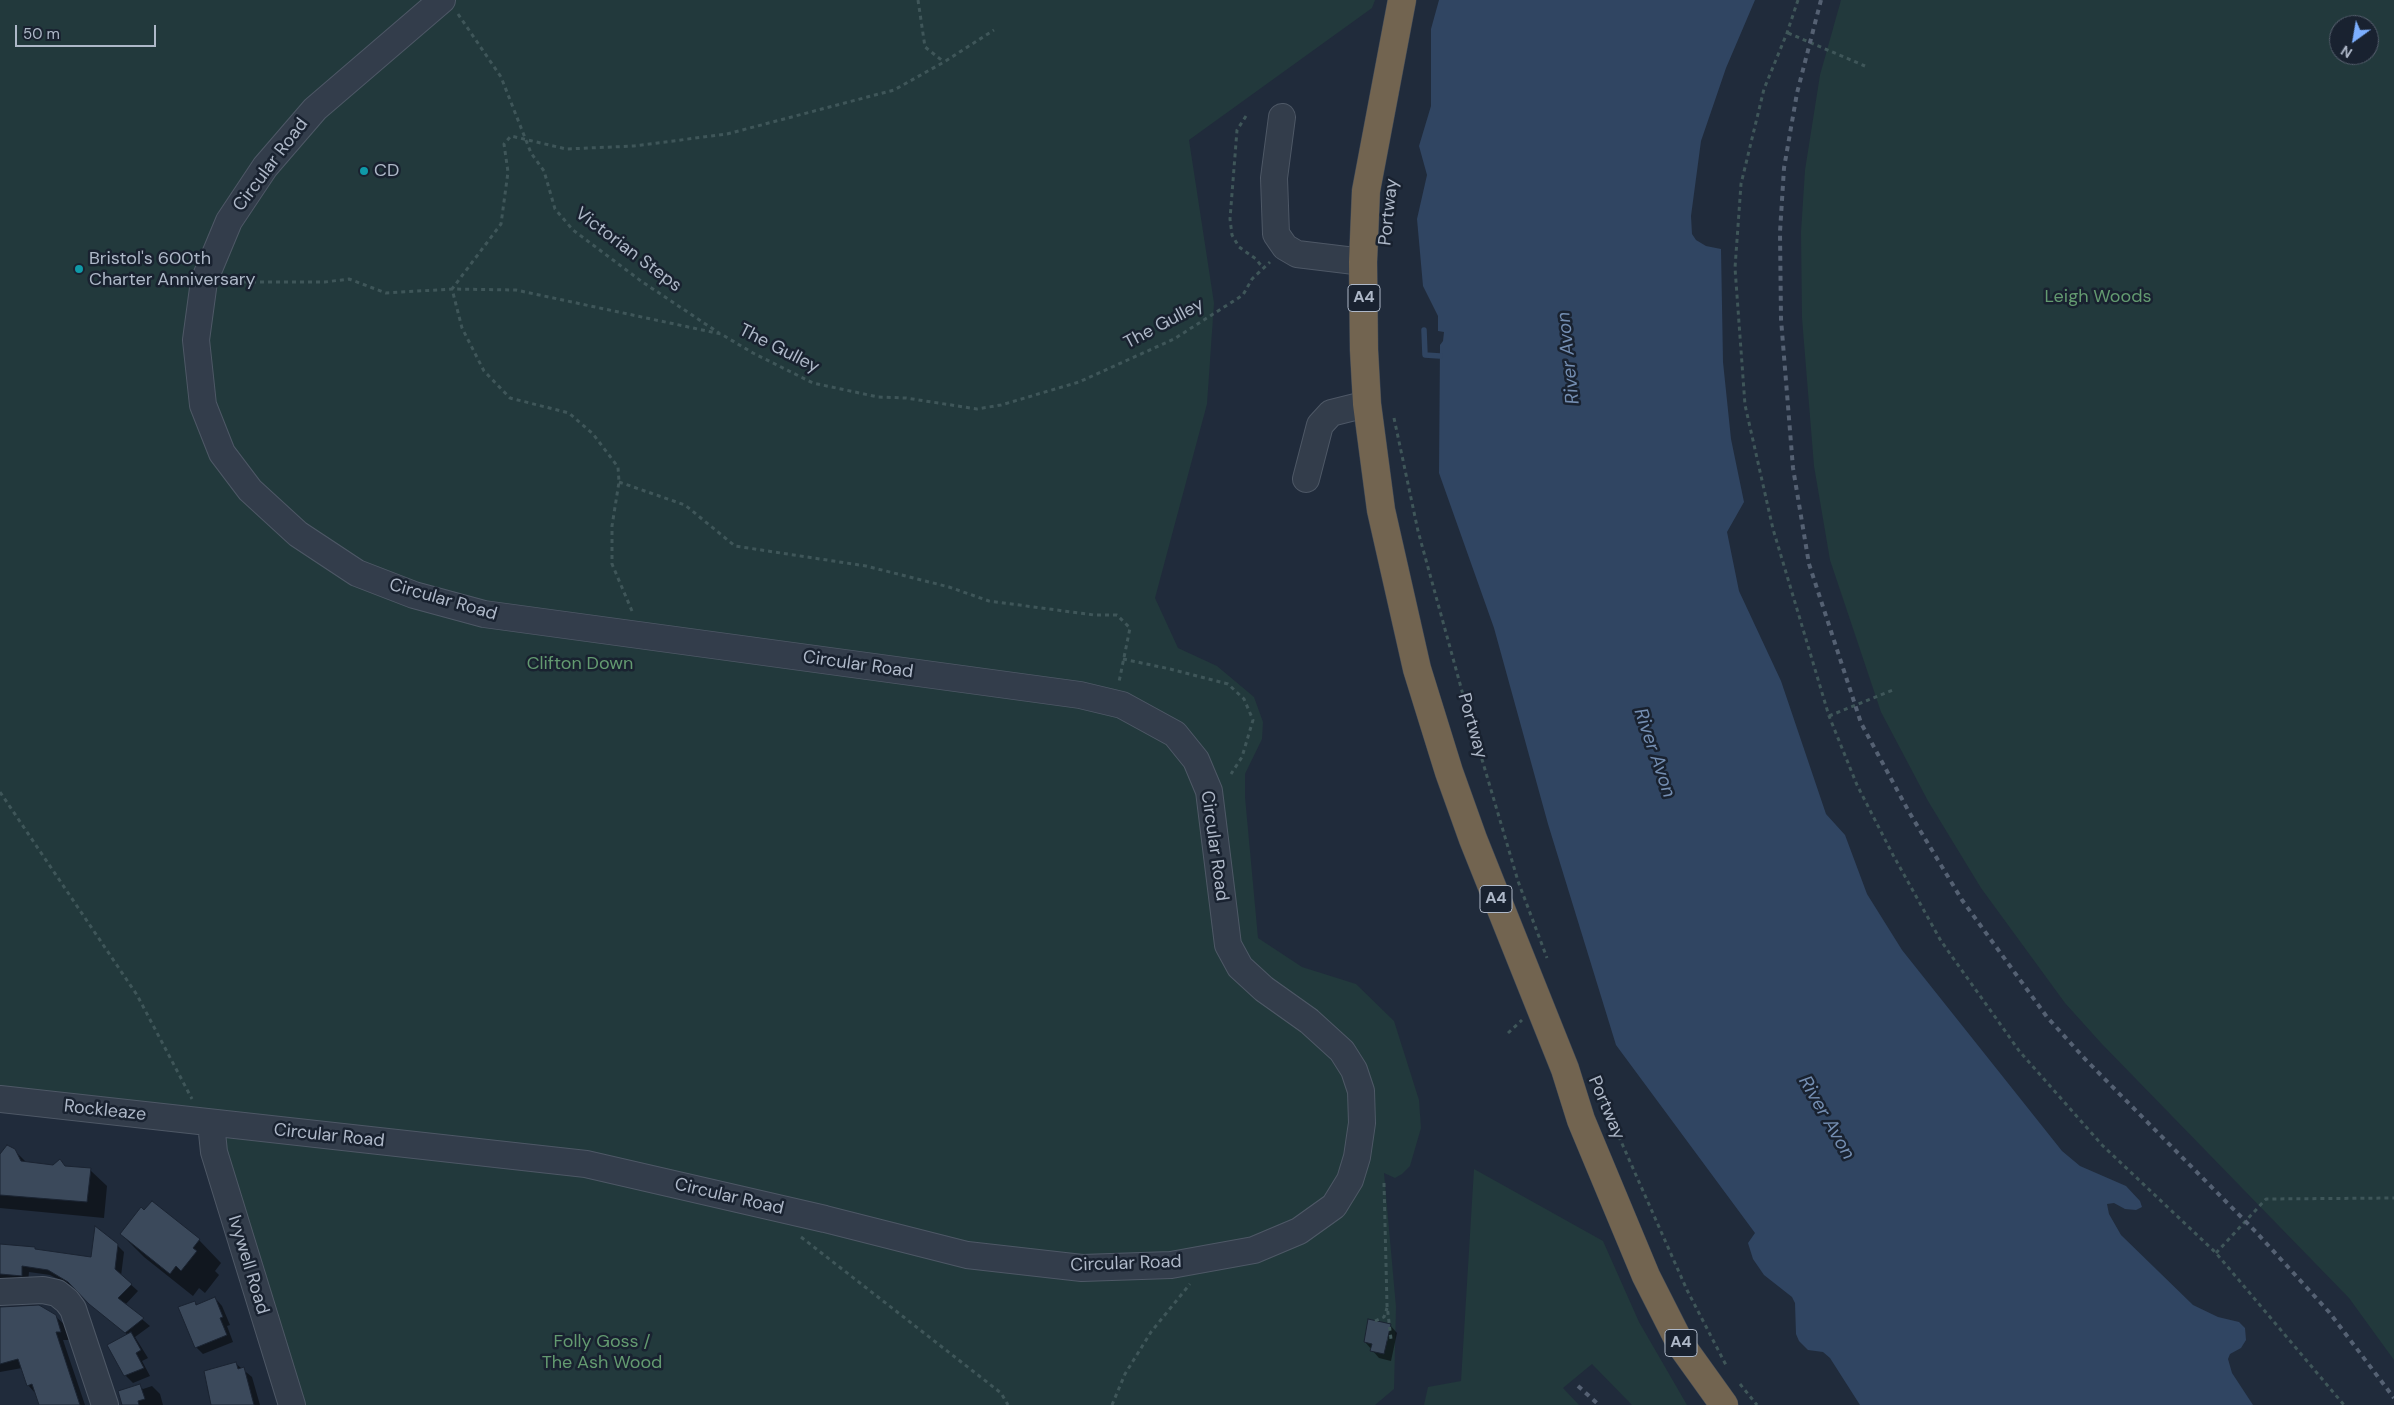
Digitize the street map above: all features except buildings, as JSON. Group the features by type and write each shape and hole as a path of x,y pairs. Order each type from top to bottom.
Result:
{"highway":[{"name":"Portway","path":"1402,0 1366,192 1363,262 1367,404 1381,510 1417,669 1470,831 1564,1069 1581,1120 1646,1276 1681,1344 1724,1405"}],"street":[{"name":"Circular Road","path":"203,1122 586,1164 825,1219 967,1255 1082,1268 1171,1266 1254,1250 1299,1231 1334,1206 1350,1180 1357,1158 1362,1123 1361,1091 1354,1070 1342,1051 1309,1021 1264,989 1240,967 1228,945 1209,791 1196,760 1176,734 1150,718 1122,705 1080,695 484,614 414,595 357,573 298,534 250,490 222,453 203,405 196,340 204,281 229,221 265,167 308,116 447,4"},
{"path":"1282,117 1274,178 1276,234 1285,247 1303,256 1363,262"},
{"path":"1306,479 1320,424 1331,413 1367,404"},
{"name":"Rockleaze","path":"0,1099 203,1122"},
{"name":"Ivywell Road","path":"203,1122 292,1405"},
{"path":"0,1292 43,1290 57,1293 67,1302 73,1309 105,1405"}],"path":[{"path":"918,0 925,47 944,62"},
{"path":"1798,0 1788,33 1764,90 1741,184 1735,268 1745,405 1773,529 1828,716 1857,785 1936,932 2020,1052 2102,1144 2216,1253 2344,1405"},
{"name":"Victorian Steps","path":"447,4 478,39 501,76 531,154 544,171 555,209 573,230 641,281 721,334"},
{"path":"636,620 612,564 612,526 619,482 618,467 593,434 569,413 510,398 484,370 462,328 452,289 500,224 508,172 504,144 510,136 566,149 634,146 727,134 894,90 944,62 994,30"},
{"path":"1788,33 1865,66"},
{"path":"1246,116 1237,130 1230,219 1232,236 1238,247 1256,259 1263,268"},
{"name":"The Gulley","path":"220,282 324,282 349,279 386,293 452,289 516,290 721,334 753,353 813,382 878,397 906,398 977,408 1001,405 1079,382 1166,343 1243,295 1250,282 1285,247"},
{"name":"Portway","path":"1394,417 1418,531 1465,702 1518,881 1550,964"},
{"path":"619,482 685,505 735,546 866,566 949,587 989,600 1094,615 1117,615 1130,628 1117,690"},
{"path":"1123,659 1170,668 1228,684 1244,699 1253,720 1245,750 1231,774"},
{"path":"1828,716 1893,690"},
{"path":"0,792 137,995 203,1122"},
{"name":"Portway","path":"1595,1084 1687,1290 1729,1370"},
{"path":"1384,1183 1387,1305 1390,1339 1387,1340"},
{"path":"2216,1253 2266,1199 2394,1199"},
{"path":"793,1230 1001,1392 1008,1405"},
{"path":"1112,1405 1125,1374 1151,1332 1195,1278"},
{"path":"1374,1321 1384,1317 1387,1305"},
{"path":"1734,1377 1756,1405"}],"green space":[{"name":"Clifton Down","path":"0,0 1375,0 1372,8 1189,140 1214,303 1207,404 1155,598 1178,648 1217,666 1254,697 1263,722 1262,739 1245,774 1245,797 1258,938 1302,967 1356,984 1394,1021 1419,1100 1421,1128 1410,1166 1395,1178 1384,1173 1396,1307 1394,1389 1375,1405 302,1405 208,1110 0,1089"},
{"name":"Leigh Woods","path":"1841,0 2394,0 2394,1360 2349,1298 2101,1043 2065,1003 1981,888 1928,801 1881,712 1830,560 1814,466 1802,318 1801,232 1805,170 1820,75"},
{"path":"1474,1169 1603,1241 1639,1322 1687,1405 1632,1405 1592,1364 1563,1388 1579,1405 1424,1405 1428,1387 1461,1381"}],"water":[{"name":"River Avon","path":"1439,0 1755,0 1726,68 1701,141 1691,216 1692,234 1696,240 1706,246 1721,249 1723,362 1731,439 1744,502 1727,532 1739,591 1781,681 1826,814 1845,835 1867,894 1902,950 2062,1151 2080,1166 2126,1186 2140,1201 2142,1207 2136,1210 2125,1209 2114,1203 2107,1204 2109,1214 2121,1235 2193,1305 2218,1317 2239,1322 2245,1328 2246,1340 2241,1348 2230,1354 2228,1359 2232,1373 2253,1405 1860,1405 1830,1358 1823,1352 1808,1350 1799,1341 1796,1334 1795,1303 1792,1297 1764,1275 1753,1259 1748,1243 1755,1233 1616,1045 1548,824 1494,628 1439,473 1440,345 1443,341 1444,332 1438,331 1438,316 1423,286 1417,219 1427,175 1419,146 1431,106 1431,29"}],"waterway":[{"path":"1424,330 1425,355 1440,356"}],"railway":[{"path":"1821,0 1797,93 1784,168 1780,232 1781,319 1793,468 1809,564 1861,723 1909,812 1962,900 2047,1017 2085,1059 2256,1232 2329,1312 2394,1398"},
{"path":"1578,1386 1599,1405"}],"place":[{"name":"CD","path":"364,171"},
{"name":"Bristol's 600th Charter Anniversary","path":"79,269"}],"park label":[{"name":"Folly Goss / The Ash Wood","path":"602,1352"}]}
